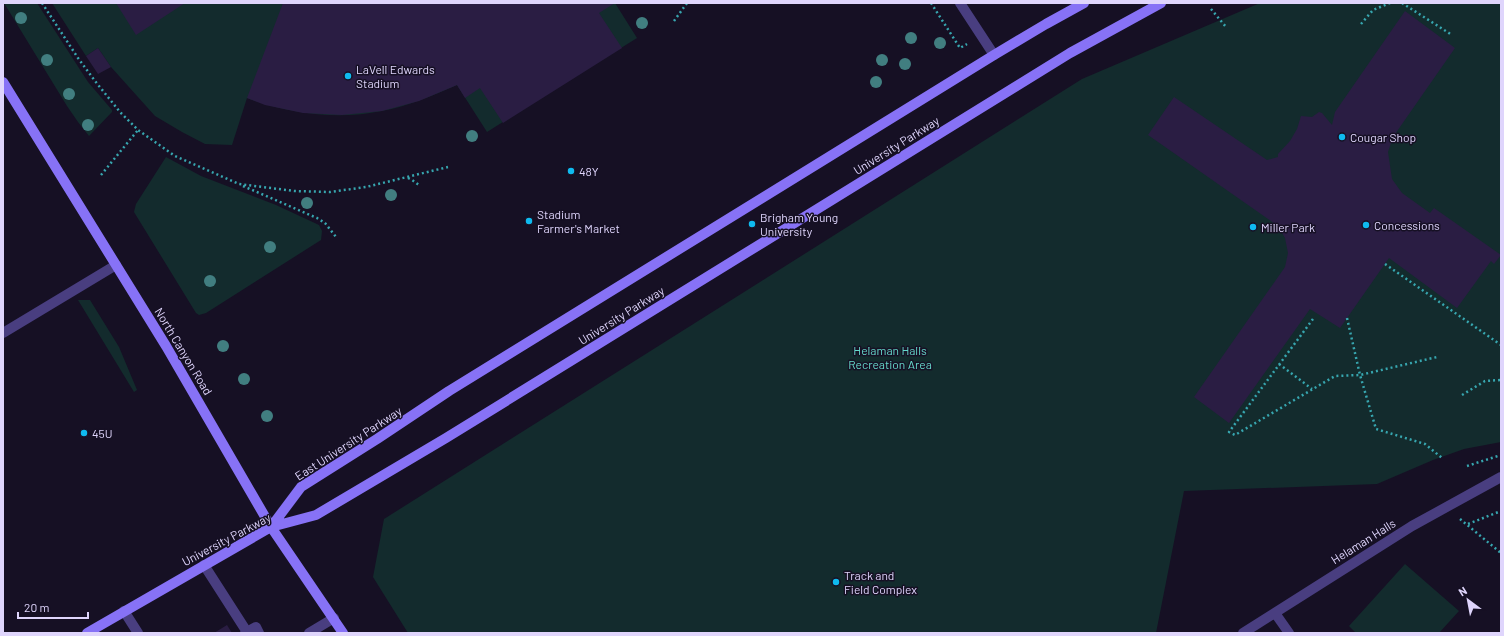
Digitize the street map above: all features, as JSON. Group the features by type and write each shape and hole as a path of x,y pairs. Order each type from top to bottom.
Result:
{"main road":[{"name":"University Parkway","path":"449,391 994,55 1084,3"},
{"name":"University Parkway","path":"87,633 270,527 316,515 323,511 446,438 1070,53 1161,3"},
{"name":"North Canyon Road","path":"3,82 166,346 270,527 343,633"},
{"name":"East University Parkway","path":"270,527 301,487 449,391"}],"lane":[{"path":"960,3 994,55"},
{"path":"3,333 116,265"},
{"name":"Helaman Halls","path":"1243,633 1412,526 1501,477"},
{"path":"204,565 246,633 256,627 259,633"},
{"path":"124,611 138,633"},
{"path":"1275,613 1289,633"},
{"path":"309,633 334,618"}],"path":[{"path":"42,3 95,81 120,112 138,130 175,156 317,218 325,223 336,237"},
{"path":"674,21 687,3"},
{"path":"931,3 960,48 981,35"},
{"path":"1361,24 1373,10 1390,3"},
{"path":"1402,3 1452,35"},
{"path":"1211,9 1226,26"},
{"path":"101,175 138,130"},
{"path":"239,184 294,191 330,192 366,187 448,167"},
{"path":"407,178 419,185"},
{"path":"1385,264 1501,344"},
{"path":"1347,318 1360,375 1376,429 1425,444 1442,458"},
{"path":"1313,319 1229,432 1235,435 1335,376 1360,375 1437,357"},
{"path":"1279,364 1312,389"},
{"path":"1462,395 1485,381 1501,380"},
{"path":"1467,466 1501,455"},
{"path":"1445,508 1468,524 1501,553"},
{"path":"1468,524 1501,510"}],"green space":[{"path":"4,3 37,3 88,82 112,110 112,112 89,136 67,106"},
{"name":"LaVell Edwards Stadium","path":"52,3 615,3 637,38 487,132 457,85 411,103 365,114 331,115 297,112 263,104 247,98 232,145 205,144 155,116 111,67 98,48 86,56"},
{"name":"Helaman Halls Recreation Area","path":"1260,3 1501,3 1501,442 1464,449 1433,460 1377,484 1184,491 1156,633 408,633 373,577 384,519 1082,79"},
{"path":"166,157 201,176 276,205 319,225 322,231 321,240 206,313 199,315 196,313 134,212 136,204"},
{"path":"78,300 90,300 119,347 137,390 134,392"},
{"path":"1405,564 1459,611 1439,633 1356,633 1349,626"}],"building":[{"path":"116,3 185,3 136,35"},
{"name":"LaVell Edwards Stadium","path":"283,3 615,3 599,13 622,48 503,123 480,88 465,98 457,85 419,101 382,111 342,115 303,113 265,105 247,98"},
{"name":"Miller Park","path":"1405,11 1455,48 1393,137 1388,152 1392,179 1402,193 1430,213 1434,208 1501,255 1494,264 1491,261 1457,308 1389,258 1340,328 1310,309 1229,423 1194,397 1285,267 1288,253 1285,238 1278,226 1148,135 1174,97 1267,160 1278,157 1278,154 1290,141 1297,129 1301,116 1312,117 1319,112 1322,113 1332,125 1335,112"},
{"path":"98,48 111,67 98,74 86,56"},
{"path":"227,625 232,633 214,633"}],"place":[{"name":"LaVell Edwards Stadium","path":"348,76"},
{"name":"Cougar Shop","path":"1342,137"},
{"name":"48Y","path":"571,171"},
{"name":"Stadium Farmer's Market","path":"529,221"},
{"name":"Brigham Young University","path":"752,224"},
{"name":"Concessions","path":"1366,225"},
{"name":"Miller Park","path":"1253,227"},
{"name":"45U","path":"84,433"},
{"name":"Track and Field Complex","path":"836,582"}]}
